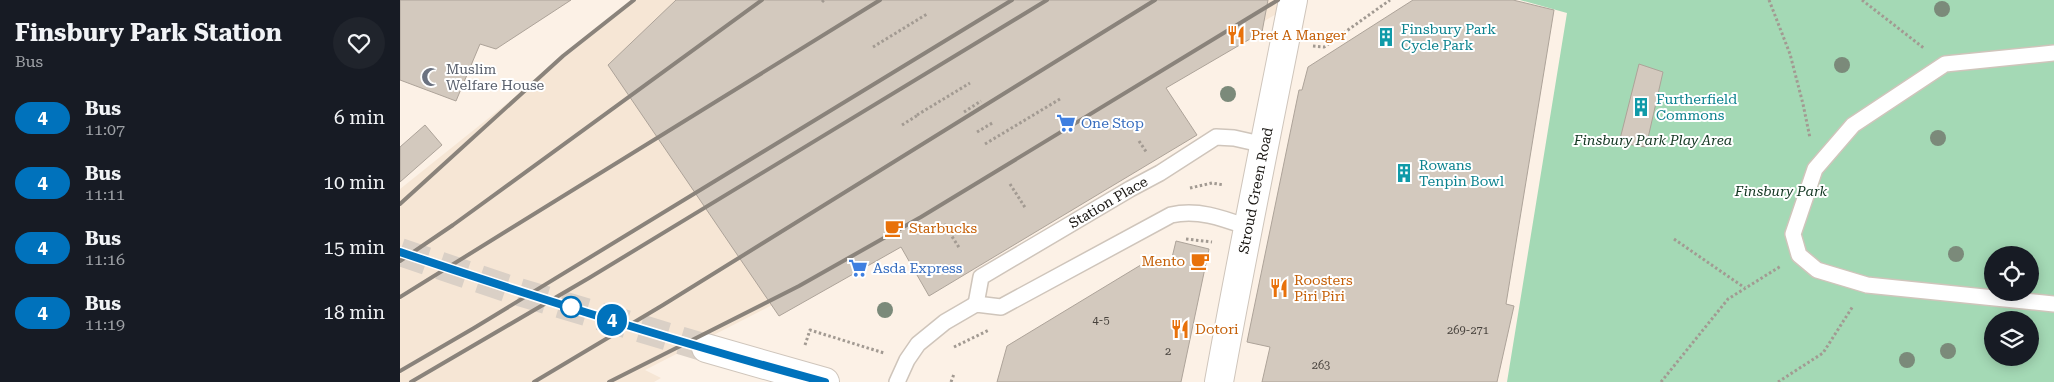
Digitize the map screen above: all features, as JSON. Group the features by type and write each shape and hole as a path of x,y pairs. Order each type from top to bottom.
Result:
{"main road":[{"name":"Stroud Green Road","path":"1219,382 1247,227 1293,0"},
{"path":"706,348 825,382"}],"lane":[{"path":"2054,53 1945,64 1853,125 1815,169 1793,234 1799,255 1818,270 1867,285 2054,304"},
{"name":"Station Place","path":"976,304 981,277 1160,173 1216,137 1234,138 1265,145"},
{"path":"897,382 907,360 918,344 945,322 976,304 1001,307 1171,215 1185,211 1205,213 1247,227"}],"path":[{"path":"1305,46 1324,46 1390,0"},
{"path":"1768,0 1790,54 1803,104 1815,169"},
{"path":"1862,0 1945,64"},
{"path":"873,47 927,14"},
{"path":"917,115 970,83"},
{"path":"902,126 953,94"},
{"path":"985,144 1060,99"},
{"path":"964,112 981,101"},
{"path":"977,132 994,122"},
{"path":"1139,141 1152,160"},
{"path":"1182,191 1212,183 1224,185"},
{"path":"1010,184 1026,209"},
{"path":"944,224 960,249"},
{"path":"1674,239 1745,288"},
{"path":"1661,382 1728,298 1799,255"},
{"path":"1778,382 1823,353 1867,285"},
{"path":"807,340 810,330 885,354"},
{"path":"951,382 954,374"}],"shaded area":[{"path":"636,0 1300,0 839,271 645,370 661,378 654,382 400,382 400,189"}],"green space":[{"name":"Finsbury Park","path":"1520,0 2054,0 2054,382 1507,382 1567,13"}],"building":[{"path":"400,0 571,0 496,49 480,44 456,101 400,80"},
{"path":"676,0 1268,0 1262,32 1166,88 1197,135 929,296 901,247 779,316 608,65"},
{"path":"1413,0 1513,0 1554,10 1506,304 1514,306 1497,382 1262,382 1270,347 1247,342 1299,90 1302,90 1308,67"},
{"name":"Furtherfield Commons","path":"1639,64 1663,72 1646,147 1619,143"},
{"path":"425,125 442,145 400,182 400,147"},
{"path":"1176,241 1209,249 1181,382 997,382 1007,346 1149,260 1170,266"}],"tunnel":[{"path":"400,252 509,289 706,348"}],"railway":[{"path":"400,204 563,56 634,0"},
{"path":"400,261 453,225 762,0"},
{"path":"400,297 880,0"},
{"path":"400,371 474,328 1012,0"},
{"path":"411,382 589,278 1047,0"},
{"path":"534,382 663,305 1155,0"},
{"path":"609,382 799,286 921,217 1278,0"}],"bus line":[{"name":"4","path":"400,252 509,289 825,382"}],"place":[{"name":"Pret A Manger","path":"1236,35"},
{"name":"Finsbury Park Cycle Park","path":"1386,37"},
{"name":"Muslim Welfare House","path":"431,77"},
{"name":"Furtherfield Commons","path":"1641,107"},
{"name":"One Stop","path":"1066,123"},
{"name":"Rowans Tenpin Bowl","path":"1404,173"},
{"name":"Starbucks","path":"894,228"},
{"name":"Mento","path":"1200,261"},
{"name":"Asda Express","path":"858,268"},
{"name":"Roosters Piri Piri","path":"1279,288"},
{"name":"Dotori","path":"1180,329"}],"park label":[{"name":"Finsbury Park Play Area","path":"1653,140"}]}
